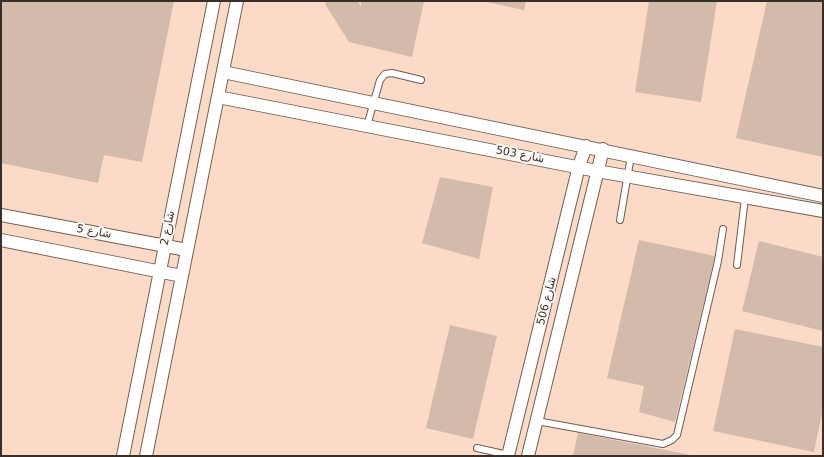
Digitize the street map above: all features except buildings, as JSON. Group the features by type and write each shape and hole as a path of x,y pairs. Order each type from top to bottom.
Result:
{"street":[{"name":"شارع 2","path":"122,456 214,1"},
{"name":"شارع 2","path":"146,456 237,1"},
{"name":"شارع 503","path":"223,72 603,149 823,196"},
{"name":"شارع 503","path":"218,97 579,166 597,171 823,211"},
{"name":"شارع 506","path":"508,456 547,302 579,166 586,146"},
{"name":"شارع 506","path":"528,456 603,149"},
{"path":"745,179 745,198"},
{"name":"شارع 5","path":"1,216 187,250"},
{"path":"1,240 182,276"},
{"path":"547,302 565,306"}],"lane":[{"path":"367,126 380,80 385,74 392,73 421,80"},
{"path":"620,220 631,156"},
{"path":"737,265 745,198"},
{"path":"536,421 663,444 672,440 677,435 718,261 723,229"},
{"path":"477,448 508,456"}],"shaded area":[{"path":"1,1 823,1 823,456 1,456"}]}
